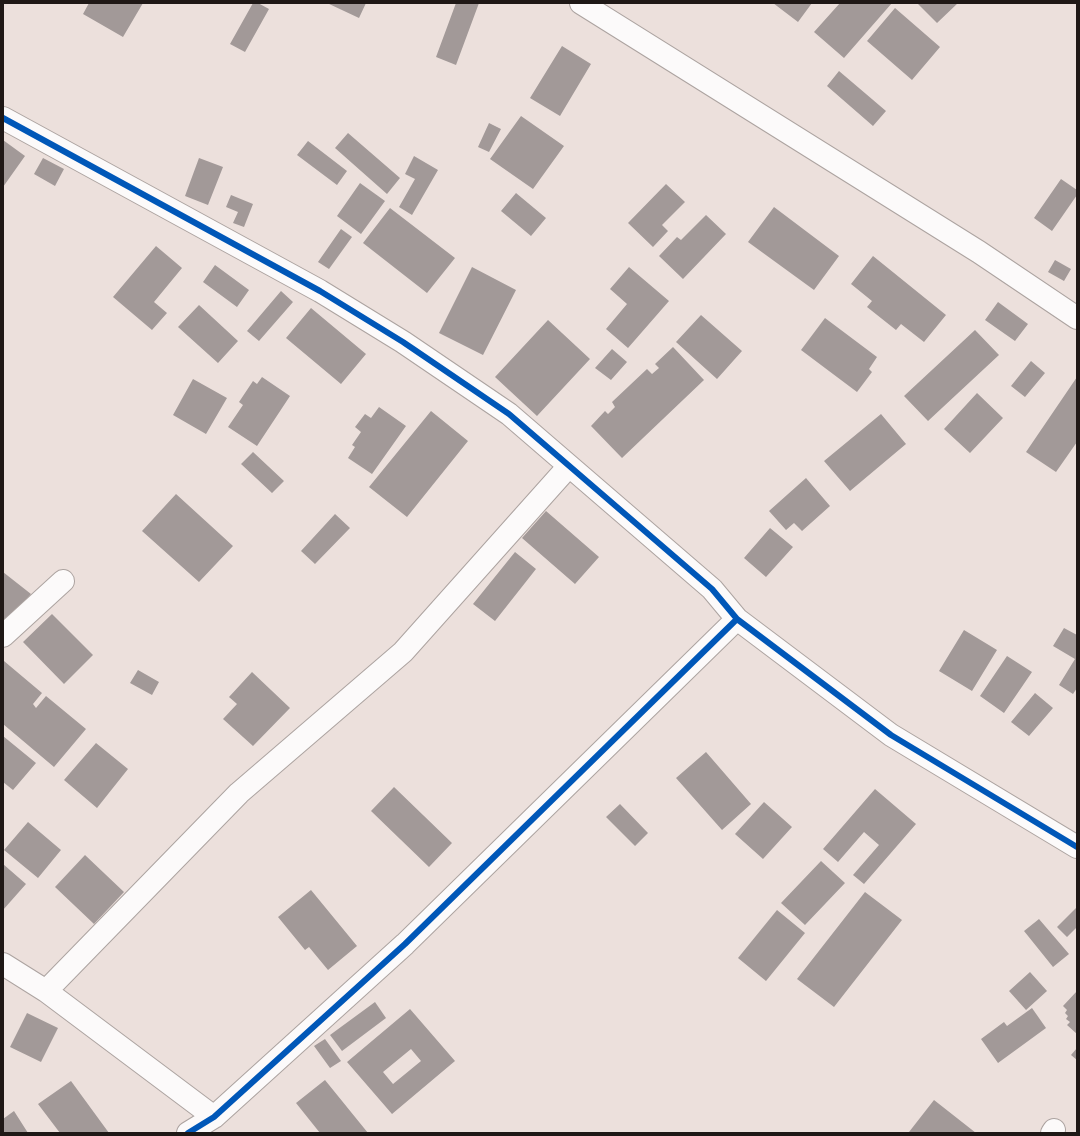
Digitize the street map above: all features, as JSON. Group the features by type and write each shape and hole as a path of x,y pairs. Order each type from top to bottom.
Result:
{"street":[{"path":"582,3 979,252 1077,318"},
{"path":"3,118 320,291 403,342 509,414 712,589 737,619 891,735 1077,846"},
{"path":"46,991 238,793 403,652 569,466"},
{"path":"3,636 63,581"},
{"path":"188,1133 214,1117 405,944 737,619"},
{"path":"3,964 46,991 214,1117"}],"building":[{"path":"89,3 143,3 123,37 83,14"},
{"path":"253,3 258,3 269,9 245,52 230,44"},
{"path":"327,3 366,3 359,18"},
{"path":"456,3 479,3 456,65 436,57"},
{"path":"773,3 812,3 798,22"},
{"path":"840,3 892,3 844,58 814,32"},
{"path":"917,3 958,3 937,23"},
{"path":"895,8 940,47 912,80 867,41"},
{"path":"562,46 591,64 560,116 530,98"},
{"path":"839,71 886,111 873,126 827,86"},
{"path":"521,116 564,146 533,189 490,159"},
{"path":"489,123 501,129 489,152 478,147"},
{"path":"348,133 400,178 387,194 335,148"},
{"path":"3,140 25,156 3,187"},
{"path":"308,141 347,171 337,185 297,155"},
{"path":"414,156 438,170 412,215 399,207 415,179 405,174"},
{"path":"43,158 64,169 55,186 34,174"},
{"path":"199,158 223,167 208,205 185,196"},
{"path":"1061,179 1077,190 1077,195 1052,231 1034,218"},
{"path":"360,183 385,201 361,234 337,216"},
{"path":"666,184 685,202 662,225 668,231 653,247 628,223"},
{"path":"516,193 546,218 531,236 501,211"},
{"path":"231,195 253,204 244,227 233,223 238,212 226,207"},
{"path":"774,207 839,256 814,290 748,242"},
{"path":"390,208 455,258 427,293 363,243"},
{"path":"706,215 726,234 683,279 659,256 677,237 681,240"},
{"path":"341,229 352,237 329,269 318,262"},
{"path":"156,246 182,268 154,302 167,313 152,330 113,297"},
{"path":"873,256 946,315 924,342 901,324 896,330 867,307 872,301 851,284"},
{"path":"1055,260 1071,269 1064,281 1048,272"},
{"path":"215,265 249,290 237,307 203,282"},
{"path":"472,267 516,290 483,355 439,333"},
{"path":"629,267 669,301 628,348 606,329 627,304 610,289"},
{"path":"281,291 293,302 259,341 247,331"},
{"path":"998,302 1028,324 1015,341 985,320"},
{"path":"199,305 238,341 218,363 178,327"},
{"path":"311,308 366,354 341,384 286,338"},
{"path":"701,315 742,351 717,379 676,342"},
{"path":"825,318 877,357 869,369 872,372 857,392 801,350"},
{"path":"548,320 590,359 537,416 495,377"},
{"path":"975,330 999,355 928,421 904,396"},
{"path":"673,347 704,380 622,458 591,426 605,411 608,414 615,407 612,402 647,369 652,374 659,368 655,364"},
{"path":"612,349 627,362 611,380 595,368"},
{"path":"1031,361 1045,373 1025,397 1011,386"},
{"path":"262,377 290,396 257,446 228,427 243,405 239,402 253,381 257,384"},
{"path":"1077,377 1077,442 1056,472 1026,452"},
{"path":"193,379 227,398 206,434 173,415"},
{"path":"977,393 1003,418 970,453 944,429"},
{"path":"379,407 406,426 372,474 348,458 355,447 352,445 361,432 355,427 365,414 371,418"},
{"path":"431,411 468,441 407,517 369,487"},
{"path":"881,414 906,444 850,491 824,461"},
{"path":"253,452 284,481 272,493 241,464"},
{"path":"806,478 830,506 802,531 794,523 786,530 769,511"},
{"path":"176,494 233,546 199,582 142,531"},
{"path":"546,511 599,557 575,584 522,538"},
{"path":"335,514 350,528 315,564 301,551"},
{"path":"770,528 793,547 766,577 744,558"},
{"path":"515,552 536,569 495,621 473,604"},
{"path":"3,572 31,594 3,628"},
{"path":"52,614 93,655 64,684 23,642"},
{"path":"1064,628 1077,635 1077,688 1073,694 1059,685 1075,659 1053,646"},
{"path":"964,630 997,650 972,691 939,671"},
{"path":"1007,656 1032,672 1004,713 980,696"},
{"path":"4,661 42,693 33,704 36,708 46,696 86,729 54,767 3,724"},
{"path":"138,670 159,682 152,695 130,683"},
{"path":"252,672 290,708 253,746 223,719 237,704 229,697"},
{"path":"1035,693 1053,708 1029,736 1011,722"},
{"path":"3,736 36,763 13,790 3,782"},
{"path":"96,743 128,769 97,808 64,780"},
{"path":"706,752 751,804 722,830 676,778"},
{"path":"394,787 452,843 429,867 371,811"},
{"path":"875,789 916,824 864,884 853,875 879,845 864,832 838,862 823,849"},
{"path":"764,802 792,827 763,859 735,834"},
{"path":"620,804 648,833 635,846 606,817"},
{"path":"28,822 61,850 38,878 4,850"},
{"path":"85,855 124,892 94,924 55,887"},
{"path":"821,861 845,883 805,925 781,903"},
{"path":"3,864 26,884 3,910"},
{"path":"311,890 357,946 328,970 309,947 305,950 278,917"},
{"path":"865,892 902,920 834,1007 797,979"},
{"path":"1077,907 1077,927 1067,937 1057,927"},
{"path":"777,910 805,933 766,981 738,958"},
{"path":"1039,919 1069,954 1053,967 1024,931"},
{"path":"1030,972 1047,991 1026,1010 1009,991"},
{"path":"1077,991 1077,1034 1067,1025 1070,1022 1066,1019 1068,1016 1065,1013 1067,1010 1063,1006"},
{"path":"375,1002 386,1018 342,1051 330,1035"},
{"path":"1032,1008 1046,1028 998,1063 981,1039 1004,1022 1007,1026"},
{"path":"410,1009 455,1061 392,1114 347,1062","holes":["411,1049 421,1061 393,1084 383,1072"]},
{"path":"27,1013 58,1028 41,1062 10,1047"},
{"path":"325,1039 341,1061 330,1068 314,1046"},
{"path":"1077,1048 1077,1060 1071,1055"},
{"path":"325,1080 368,1133 320,1133 296,1103"},
{"path":"71,1081 109,1133 60,1133 38,1104"},
{"path":"934,1100 976,1133 909,1132"},
{"path":"14,1111 28,1133 3,1133 3,1119"}],"cycle path":[{"path":"3,118 320,291 403,342 509,414 712,589 737,619 891,735 1077,847"},
{"path":"188,1133 214,1117 405,944 737,619"}]}
